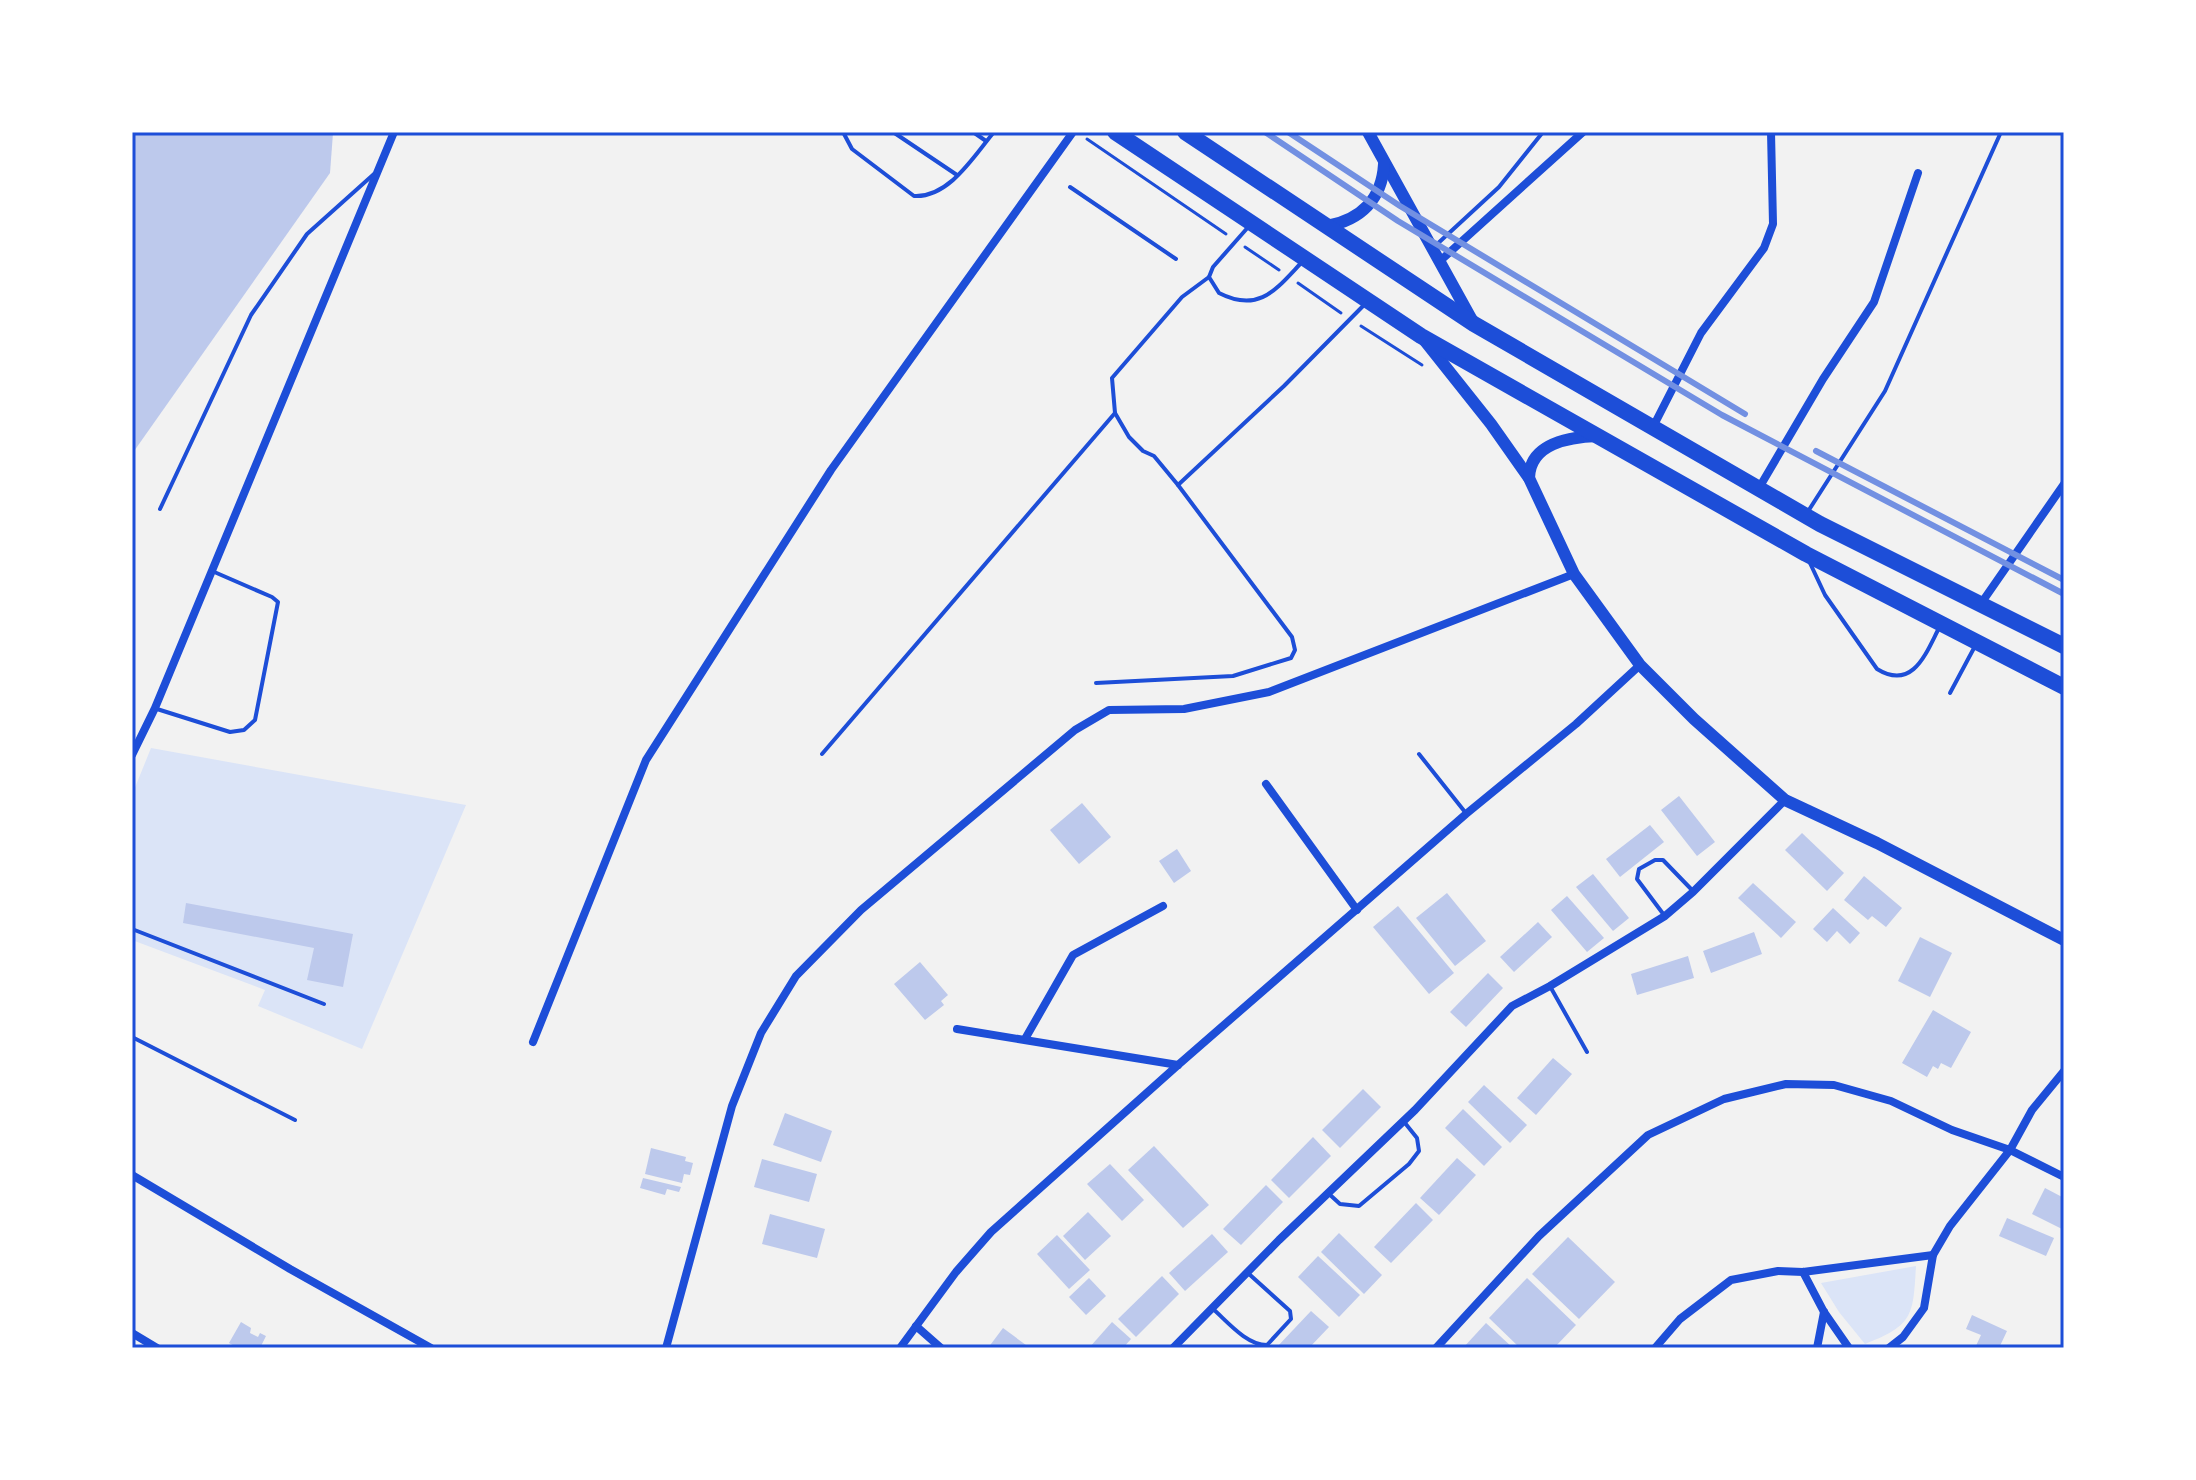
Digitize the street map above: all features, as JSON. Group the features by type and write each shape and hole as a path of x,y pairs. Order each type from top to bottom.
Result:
{"highway":[{"path":"1115,132 1421,336 1806,554 2064,687"},
{"path":"1185,132 1474,324 1806,515 2064,646"}],"main road":[{"path":"1368,132 1474,324"},
{"path":"1327,226 1356,217 1368,206 1380,189 1384,161"},
{"path":"1421,336 1491,424 1529,478 1574,574 1640,665 1694,719 1785,800 1877,843 2064,940"},
{"path":"1529,478 1529,466 1534,456 1548,446 1598,436"}],"street":[{"path":"133,751 155,708 394,132"},
{"path":"533,1042 646,760 831,470 1075,132"},
{"path":"1440,261 1583,132"},
{"path":"1653,427 1701,333 1764,248 1773,224 1771,132"},
{"path":"1759,488 1823,379 1874,302 1918,173"},
{"path":"1980,605 2064,484"},
{"path":"666,1348 732,1106 761,1033 796,976 861,910 1075,730 1109,710 1184,709 1269,692 1574,574"},
{"path":"900,1348 956,1272 991,1232 1178,1065 1466,814 1576,724 1640,665"},
{"path":"1266,784 1357,910"},
{"path":"1173,1348 1403,1121 1512,1006 1665,916 1785,800"},
{"path":"1025,1039 1073,955 1163,906"},
{"path":"957,1029 1178,1065"},
{"path":"1889,1348 1903,1337 1924,1308 1933,1255 1950,1226 2010,1150 2032,1110 2064,1071"},
{"path":"1436,1348 1539,1236 1648,1135 1724,1099 1786,1084 1834,1085 1891,1101 1952,1130 2010,1150 2064,1177"},
{"path":"132,1175 431,1348"},
{"path":"1655,1348 1680,1319 1731,1280 1778,1271 1803,1272 1933,1255"},
{"path":"1803,1272 1824,1312 1849,1348"},
{"path":"1817,1348 1824,1312"},
{"path":"916,1326 941,1348"},
{"path":"132,1333 157,1348"}],"lane":[{"path":"843,132 852,149 914,196 927,197 949,185 994,132"},
{"path":"893,132 957,175"},
{"path":"973,132 986,141"},
{"path":"1433,249 1499,187 1543,132"},
{"path":"1806,515 1885,391 2001,132"},
{"path":"160,509 251,315 307,234 378,170"},
{"path":"1070,187 1176,259"},
{"path":"1096,683 1233,676 1291,658 1295,650 1292,637 1178,485 1154,456 1143,451 1129,437 1115,413 1112,378 1182,297 1209,277 1213,267 1252,223"},
{"path":"1209,277 1219,293 1242,301 1265,297 1305,259"},
{"path":"1178,485 1264,406 1368,301"},
{"path":"822,754 1115,413"},
{"path":"1806,554 1825,595 1877,669 1887,675 1909,673 1920,664 1941,624"},
{"path":"155,708 230,732 244,730 255,720 278,602 211,570"},
{"path":"1950,693 1978,642"},
{"path":"1419,754 1466,814"},
{"path":"1665,916 1637,879 1639,869 1655,860 1663,860 1693,892"},
{"path":"132,929 324,1004"},
{"path":"1550,986 1587,1052"},
{"path":"132,1037 295,1120"},
{"path":"1328,1193 1340,1204 1359,1206 1409,1164 1419,1151 1417,1138 1403,1121"},
{"path":"1212,1308 1259,1345 1267,1345 1279,1333 1291,1319 1290,1311 1247,1273"}],"path":[{"path":"1075,132 1428,369"}],"shaded area":[{"path":"151,748 466,805 362,1049 258,1006 265,990 132,940 132,795"},
{"path":"1916,1266 1914,1296 1908,1316 1893,1331 1865,1344 1821,1283"}],"building":[{"path":"132,132 333,133 330,173 132,454"},
{"path":"1679,796 1715,842 1697,856 1661,810"},
{"path":"1082,803 1111,837 1079,864 1050,830"},
{"path":"1650,825 1664,842 1620,877 1606,859"},
{"path":"1802,833 1844,873 1827,891 1785,850"},
{"path":"1177,849 1191,871 1174,883 1159,861"},
{"path":"1593,874 1629,918 1613,931 1576,887"},
{"path":"1864,876 1902,908 1886,927 1872,916 1868,920 1844,900"},
{"path":"1753,883 1796,922 1781,938 1738,898"},
{"path":"1447,893 1486,941 1455,966 1416,918"},
{"path":"1567,896 1604,938 1587,952 1551,910"},
{"path":"186,903 353,934 343,987 307,980 314,948 183,923"},
{"path":"1398,906 1454,973 1429,994 1373,927"},
{"path":"1833,908 1860,933 1850,944 1837,931 1827,942 1813,929"},
{"path":"1538,922 1552,937 1514,972 1500,957"},
{"path":"1754,932 1762,954 1711,973 1703,951"},
{"path":"1920,937 1952,953 1930,997 1898,981"},
{"path":"1688,956 1694,978 1637,995 1631,974"},
{"path":"920,962 948,995 941,1001 944,1005 925,1020 894,984"},
{"path":"1488,973 1503,988 1466,1027 1450,1012"},
{"path":"1933,1010 1971,1032 1951,1068 1941,1063 1938,1069 1933,1066 1927,1077 1902,1063"},
{"path":"1553,1058 1572,1074 1536,1115 1517,1098"},
{"path":"1484,1085 1527,1125 1510,1143 1468,1102"},
{"path":"1363,1089 1381,1107 1340,1148 1322,1130"},
{"path":"1463,1109 1502,1147 1484,1166 1445,1128"},
{"path":"785,1113 832,1131 821,1162 773,1145"},
{"path":"1313,1137 1331,1156 1289,1198 1271,1180"},
{"path":"1154,1146 1209,1205 1183,1228 1128,1170"},
{"path":"651,1148 686,1157 685,1161 693,1163 690,1175 684,1174 682,1183 645,1174"},
{"path":"1457,1158 1476,1175 1439,1215 1420,1198"},
{"path":"762,1159 817,1174 809,1202 754,1187"},
{"path":"1110,1164 1144,1200 1122,1221 1087,1184"},
{"path":"643,1178 681,1187 679,1192 667,1189 665,1195 640,1188"},
{"path":"1266,1185 1283,1202 1241,1245 1223,1229"},
{"path":"2045,1188 2064,1198 2064,1230 2032,1214"},
{"path":"1416,1203 1433,1220 1391,1263 1374,1247"},
{"path":"1088,1212 1111,1236 1085,1260 1063,1236"},
{"path":"770,1214 825,1229 817,1258 762,1244"},
{"path":"2007,1218 2054,1238 2046,1256 1999,1236"},
{"path":"1339,1233 1382,1275 1364,1294 1321,1252"},
{"path":"1212,1234 1228,1252 1185,1291 1169,1273"},
{"path":"1057,1235 1090,1270 1069,1289 1037,1254"},
{"path":"1568,1237 1615,1282 1579,1319 1532,1274"},
{"path":"1318,1256 1360,1295 1339,1317 1298,1277"},
{"path":"1162,1276 1179,1294 1136,1337 1118,1319"},
{"path":"1089,1278 1106,1296 1086,1315 1069,1297"},
{"path":"1527,1278 1576,1325 1554,1348 1520,1348 1489,1318"},
{"path":"1311,1311 1329,1327 1309,1348 1276,1348"},
{"path":"1972,1315 2007,1331 1999,1348 1975,1348 1981,1335 1966,1329"},
{"path":"241,1322 251,1328 250,1333 258,1337 260,1333 266,1336 260,1348 238,1348 229,1343"},
{"path":"1112,1322 1131,1339 1123,1348 1089,1348"},
{"path":"1486,1323 1513,1348 1463,1348"},
{"path":"1003,1328 1030,1348 988,1348"}],"railway":[{"path":"1265,132 1398,221 1722,415 2064,594"},
{"path":"1288,132 1400,206 1745,414"},
{"path":"1816,451 2064,580"}]}
